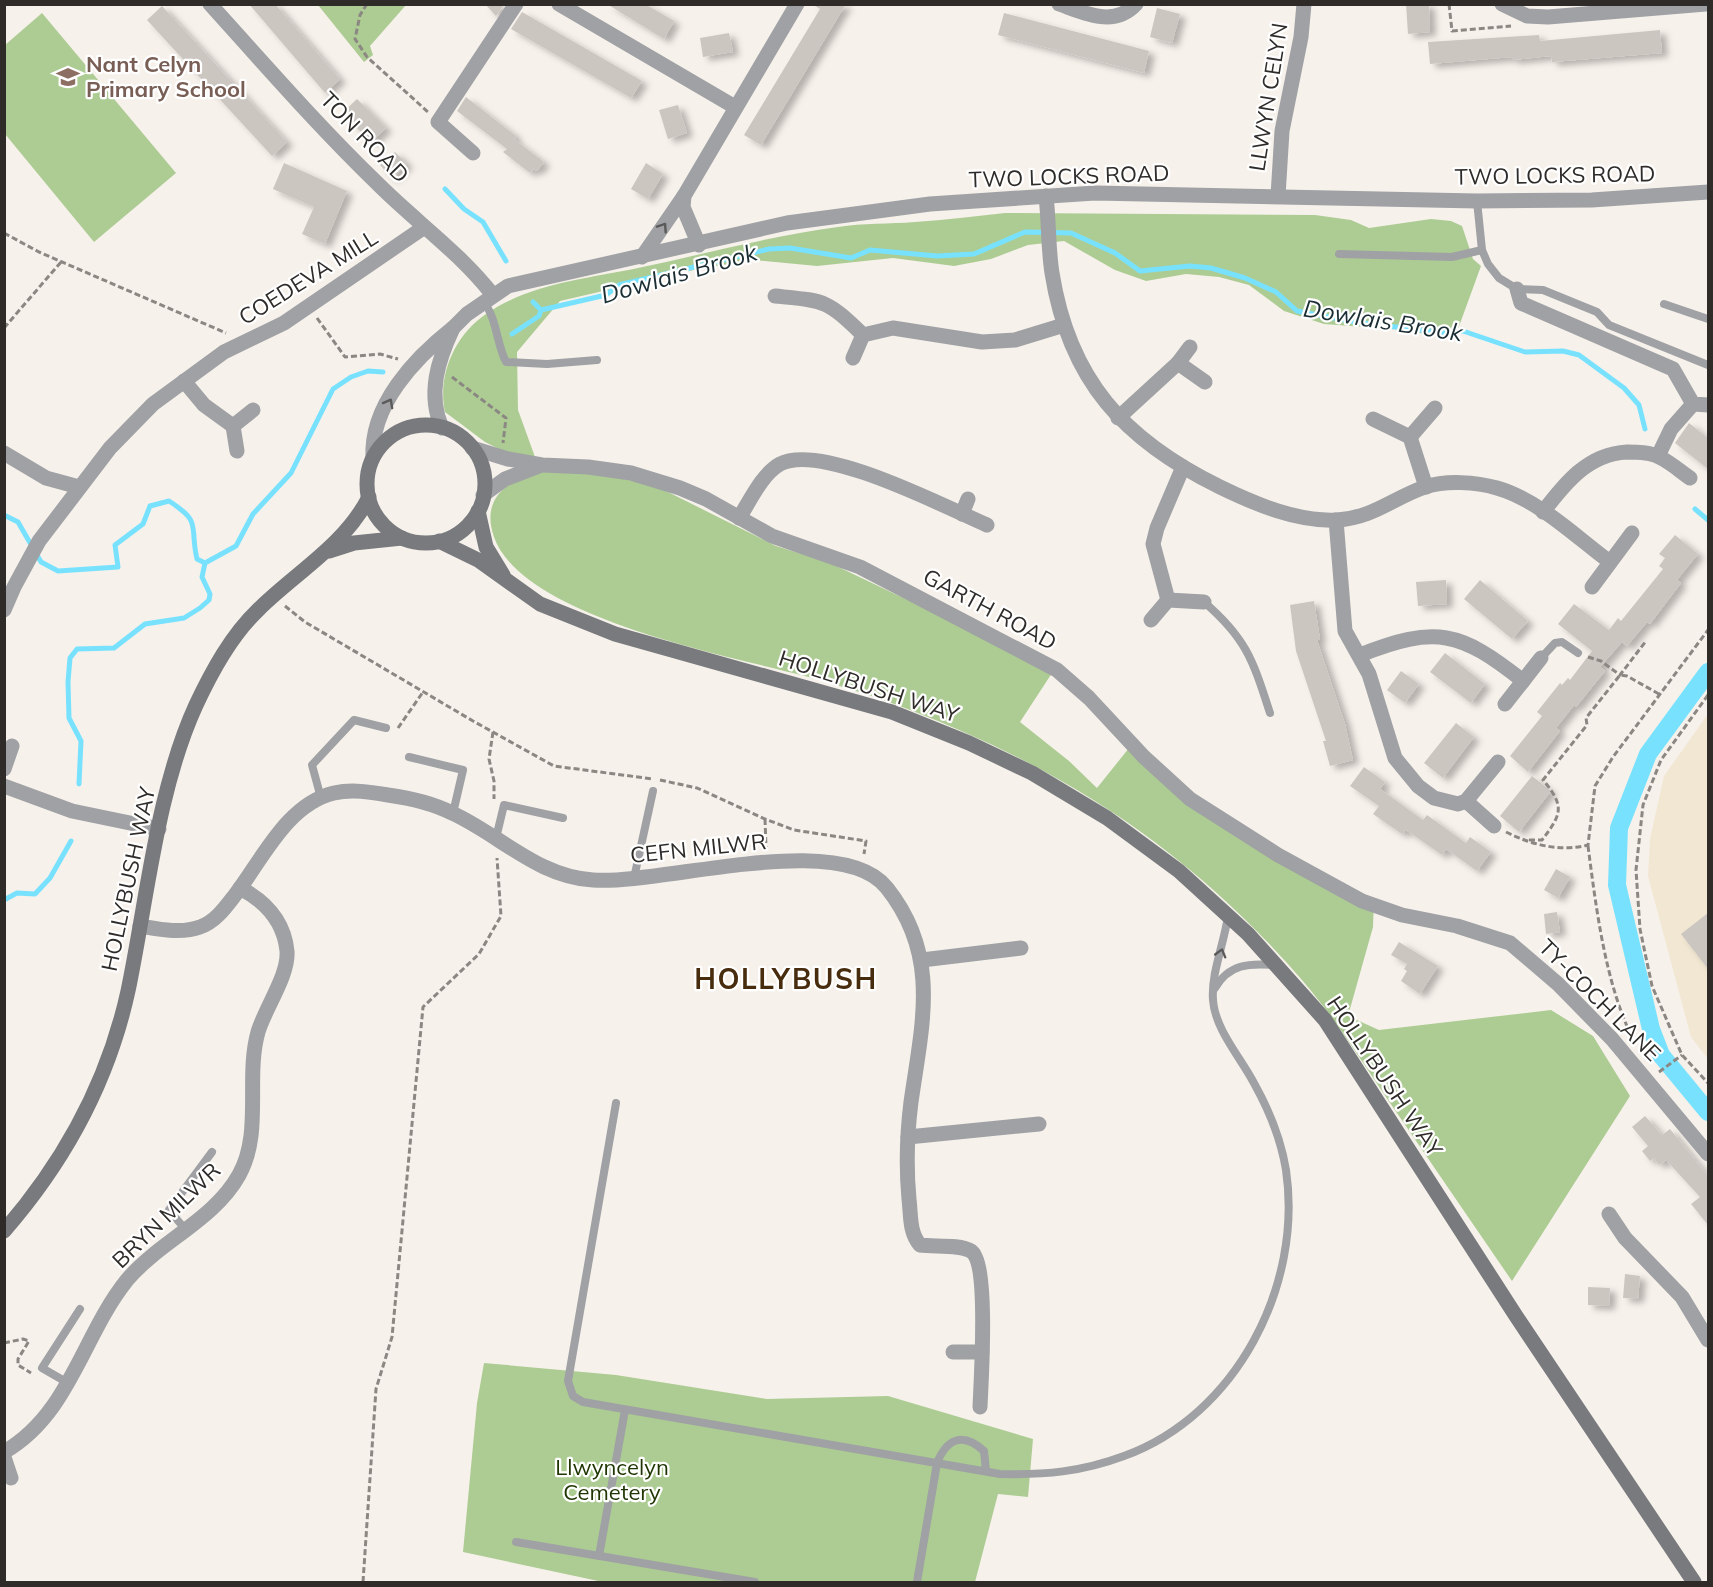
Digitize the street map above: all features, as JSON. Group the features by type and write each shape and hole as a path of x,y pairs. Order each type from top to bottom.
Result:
{"street":[{"name":"TON ROAD","path":"210,4 376,183 423,228 470,266 488,298"},
{"path":"473,153 438,122 516,4"},
{"path":"559,4 735,107"},
{"path":"642,257 684,196 797,4"},
{"path":"1059,4 1105,18 1119,17 1136,4"},
{"name":"LLWYN CELYN","path":"1278,196 1282,131 1301,37 1304,4"},
{"path":"1502,4 1529,16 1707,4"},
{"name":"TWO LOCKS ROAD","path":"373,458 376,427 388,403 424,351 488,298 508,286 699,245 788,223 853,213 1095,193 1477,201 1592,200 1708,192"},
{"path":"684,196 683,207 699,245"},
{"path":"1046,196 1052,270 1064,326 1076,357 1093,387 1118,418 1183,467 1238,496 1271,508 1303,517 1336,520 1373,513 1426,487 1450,483 1497,488 1543,512 1610,562"},
{"name":"COEDEVA MILL","path":"4,610 39,541 110,448 153,404 224,352 241,346 309,307 423,228"},
{"path":"1517,289 1521,303 1673,369 1693,404"},
{"path":"775,296 824,301 837,309 863,334"},
{"path":"863,334 893,328 982,342 1015,340 1064,326"},
{"name":"TWO LOCKS ROAD","path":"442,428 436,413 435,400 438,366 453,328"},
{"path":"853,358 863,334"},
{"path":"1118,418 1178,363 1190,347"},
{"path":"1178,363 1205,382"},
{"path":"184,381 204,405 233,426 237,451"},
{"path":"1693,404 1708,405"},
{"path":"1658,456 1671,429 1693,404"},
{"path":"1410,437 1435,408"},
{"path":"233,426 253,410"},
{"path":"1373,419 1410,437 1426,487"},
{"path":"373,458 384,443 399,432 422,426 442,428 458,435 472,448"},
{"name":"HOLLYBUSH WAY","path":"321,555 354,543 402,538 417,542 439,541 463,530 478,511 483,495 484,475 472,448"},
{"name":"GARTH ROAD","path":"472,448 501,457 542,465 588,467 631,473 706,499 772,536 860,567 1057,670 1089,698 1144,757 1190,799 1278,855 1362,901"},
{"path":"1543,512 1572,477 1591,461 1612,453 1637,452 1658,456 1690,478"},
{"path":"4,453 46,478 79,487"},
{"name":"HOLLYBUSH WAY","path":"4,1231 52,1172 92,1102 114,1044 128,992 159,829 184,736 196,705 224,653 257,611 351,526 369,497 367,482 373,458"},
{"path":"739,518 770,471 782,463 797,459 818,460 861,471 987,525"},
{"name":"GARTH ROAD","path":"483,495 505,479 542,465"},
{"path":"1168,600 1153,544 1156,528 1183,467"},
{"path":"369,497 377,517 402,538"},
{"path":"962,514 968,499"},
{"name":"HOLLYBUSH WAY","path":"478,511 486,547 508,583"},
{"path":"1336,520 1345,631 1369,674 1389,741 1404,770 1434,798 1458,804 1466,801 1498,762"},
{"path":"1592,587 1632,533"},
{"name":"HOLLYBUSH WAY","path":"439,541 478,560 508,583 546,607 615,634 892,712 969,743 1032,773 1107,818 1179,871 1228,916 1325,1020 1498,1288 1694,1582"},
{"path":"1168,600 1204,602"},
{"path":"1151,620 1168,600"},
{"path":"1360,655 1418,636 1443,637 1464,642 1487,653 1523,681"},
{"path":"1504,704 1541,658"},
{"path":"4,769 12,746"},
{"path":"4,786 90,816 159,829"},
{"path":"140,926 174,930 201,927 212,921 297,814 321,798 351,790 374,792 432,805 498,831"},
{"path":"1466,801 1494,826"},
{"name":"CEFN MILWR","path":"498,831 526,858 569,876 593,880 634,878 767,861 848,864 873,873 888,888 914,936 922,960 926,997 908,1137 907,1174 912,1232 920,1245 969,1250 976,1256 980,1267 982,1352"},
{"name":"BRYN MILWR","path":"4,1452 21,1442 42,1422 69,1384 126,1282 155,1251 206,1214 240,1174 250,1145 252,1069 258,1031 284,968 288,952 284,934 275,916 262,902 240,888"},
{"name":"TY-COCH LANE","path":"1362,901 1402,915 1457,926 1510,943 1558,984 1612,1039 1708,1154"},
{"path":"922,960 1022,948"},
{"path":"908,1137 1039,1124"},
{"path":"1609,1214 1625,1238 1682,1297 1708,1340"},
{"path":"953,1352 982,1352 980,1407"},
{"path":"4,1458 11,1478"}],"lane":[{"path":"1477,201 1482,249 1488,264 1499,278 1517,289 1543,290 1597,312 1609,325 1708,365"},
{"path":"1339,254 1452,257 1482,249"},
{"path":"488,298 501,351 506,362 547,364 597,360"},
{"path":"1664,304 1708,319"},
{"path":"1204,602 1243,642 1256,669 1270,713"},
{"path":"1541,658 1555,643 1562,642 1578,653"},
{"path":"321,798 312,765 354,720 386,728"},
{"path":"409,757 464,770 453,813"},
{"path":"634,878 653,791"},
{"path":"498,831 504,805 563,818"},
{"path":"616,1103 568,1381 573,1396 584,1402 625,1410 986,1472 1046,1475 1126,1456 1178,1426 1228,1379 1248,1352 1262,1327 1281,1278 1286,1247 1289,1197 1286,1169 1271,1116 1218,1020 1213,1001 1214,977 1224,944 1228,916"},
{"path":"1214,989 1226,973 1241,964 1275,965"},
{"path":"185,1229 169,1210 212,1152"},
{"path":"69,1384 42,1368 80,1309"},
{"path":"599,1557 625,1410"},
{"path":"917,1582 937,1463 943,1450 952,1442 964,1440 974,1442 984,1451 986,1472"},
{"path":"516,1542 755,1582"}],"path":[{"path":"367,4 360,15 355,39 367,57 438,122"},
{"path":"1449,4 1452,31 1525,25 1529,16"},
{"path":"4,233 62,262 232,336 241,346"},
{"path":"4,328 62,262"},
{"path":"309,307 345,357 380,354 414,364"},
{"path":"438,366 506,418 501,457"},
{"path":"278,602 305,622 554,766 645,777 697,788 794,830 866,841 861,869"},
{"path":"1634,1041 1614,989 1593,888 1588,845 1595,786 1659,694 1708,630"},
{"path":"1526,840 1542,840 1557,821 1559,809 1557,796 1544,780 1587,725 1586,718 1646,641"},
{"path":"1578,653 1601,661 1620,675 1627,676 1659,694"},
{"path":"386,728 396,731 423,692"},
{"path":"1708,695 1661,760 1643,805 1636,870 1640,929 1652,986 1682,1055 1708,1083"},
{"path":"363,1582 376,1389 393,1337 423,1007 479,954 501,915 498,831 493,812 494,781 489,759 493,732"},
{"path":"765,819 767,861"},
{"path":"1494,826 1526,840 1570,849 1588,845"},
{"path":"1663,1070 1682,1055"}],"shaded area":[{"path":"1708,714 1708,1059 1691,1037 1648,876 1650,839 1664,776"}],"green space":[{"path":"318,5 406,5 370,46 373,55 364,62"},
{"path":"42,13 176,173 94,242 5,134 5,45"},
{"path":"1005,213 1315,215 1351,220 1369,228 1431,219 1451,221 1462,226 1473,259 1481,266 1454,340 1405,330 1324,324 1284,311 1249,285 1219,277 1186,274 1146,281 1115,270 1064,241 1028,245 991,259 954,266 893,258 817,266 754,260 698,269 560,301 517,352 518,410 535,457 507,453 485,442 445,412 443,398 446,370 457,344 465,333 486,314 521,295 559,284 813,231 857,225"},
{"path":"568,468 654,485 776,546 828,562 1054,670 1020,722 1069,761 1097,788 1129,748 1264,843 1374,899 1373,927 1348,1016 1379,1030 1551,1010 1593,1036 1630,1096 1512,1281 1346,1037 1302,980 1260,934 1216,892 1171,854 1074,788 967,734 852,690 719,655 626,627 581,609 542,588 512,564 494,537 490,519 492,505 499,493 523,477 537,472"},
{"name":"Llwyncelyn Cemetery","path":"484,1363 616,1375 767,1399 888,1396 1033,1439 1028,1497 998,1494 975,1582 603,1582 463,1552 477,1403"}],"building":[{"path":"249,4 275,4 340,79 325,93"},
{"path":"485,4 504,4 496,16"},
{"path":"607,4 645,4 674,21 664,39"},
{"path":"812,4 846,4 761,145 744,135 820,9"},
{"path":"1406,4 1429,4 1430,32 1408,34"},
{"path":"162,6 287,142 272,156 147,20"},
{"path":"1157,8 1180,14 1172,43 1150,37"},
{"path":"522,12 642,81 631,98 511,29"},
{"path":"1004,13 1149,51 1144,73 998,35"},
{"path":"1660,30 1662,53 1552,62 1551,56 1430,64 1428,42 1539,35 1540,41"},
{"path":"729,33 733,52 703,57 700,38"},
{"path":"466,97 516,136 514,139 544,162 537,171 533,169 530,173 503,152 507,149 457,111"},
{"path":"357,99 386,128 371,142 342,113"},
{"path":"678,105 687,133 668,139 659,110"},
{"path":"395,152 407,164 392,178 380,165"},
{"path":"284,163 347,191 325,244 302,234 314,207 273,189"},
{"path":"646,163 663,174 648,199 631,189"},
{"path":"1689,423 1708,438 1708,469 1675,443"},
{"path":"1675,535 1698,554 1677,580 1681,583 1650,624 1647,622 1627,646 1622,642 1600,667 1605,671 1556,728 1560,731 1528,772 1510,756 1542,716 1537,712 1560,683 1562,685 1568,678 1570,680 1592,651 1558,624 1574,604 1609,630 1618,618 1621,621 1663,569 1659,566 1665,558 1659,554"},
{"path":"1446,580 1447,604 1418,606 1416,582"},
{"path":"1480,580 1528,621 1512,639 1464,599"},
{"path":"1314,601 1320,639 1317,640 1345,724 1353,760 1330,766 1323,741 1326,741 1296,651 1290,605"},
{"path":"1445,653 1485,684 1471,703 1430,672"},
{"path":"1401,671 1419,684 1405,703 1387,690"},
{"path":"1456,723 1474,737 1443,778 1424,763"},
{"path":"1364,767 1385,782 1380,789 1423,820 1427,815 1466,843 1470,837 1491,852 1477,871 1446,849 1442,855 1406,830 1402,834 1373,814 1379,806 1350,786"},
{"path":"1532,776 1551,791 1519,832 1500,816"},
{"path":"1556,869 1570,877 1558,898 1544,890"},
{"path":"1557,912 1560,932 1546,934 1544,914"},
{"path":"1708,913 1708,969 1681,934"},
{"path":"1399,942 1438,966 1420,994 1401,981 1407,971 1404,969 1407,964 1391,955"},
{"path":"1645,1116 1662,1135 1670,1129 1708,1176 1708,1225 1691,1204 1700,1197 1666,1160 1659,1165 1654,1158 1650,1161 1642,1151 1648,1146 1632,1127"},
{"path":"1625,1274 1640,1276 1638,1299 1623,1298"},
{"path":"1588,1287 1610,1288 1609,1306 1588,1305"}],"waterway":[{"name":"Dowlais Brook","path":"445,189 464,209 483,222 506,261"},
{"name":"Dowlais Brook","path":"512,334 539,316 541,310 606,295 619,285 769,249 790,248 851,258 870,250 937,256 974,254 1025,232 1071,233 1115,253 1140,271 1190,266 1211,268 1245,278 1276,292 1297,311 1355,322 1445,333 1463,331 1525,352 1563,351 1579,355 1624,388 1639,405 1645,429"},
{"name":"Dowlais Brook","path":"533,302 541,310"},
{"path":"79,784 81,741 69,718 70,658 77,649 114,648 145,624 184,618 209,600 210,594 202,577 205,563 236,546 253,514 291,473 333,389 351,377 368,371 383,372"},
{"path":"4,515 18,522 41,562 58,571 118,567 115,545 143,524 150,506 169,501 180,508 191,520 197,559 205,563"},
{"name":"Dowlais Brook","path":"1695,509 1708,520"},
{"path":"1708,672 1648,754 1619,828 1617,885 1651,1029 1661,1055 1708,1112"},
{"path":"4,900 17,893 35,894 50,878 71,841"}],"place":[{"name":"Nant Celyn Primary School","path":"68,77"}],"district":[{"name":"HOLLYBUSH","path":"786,979"}]}
